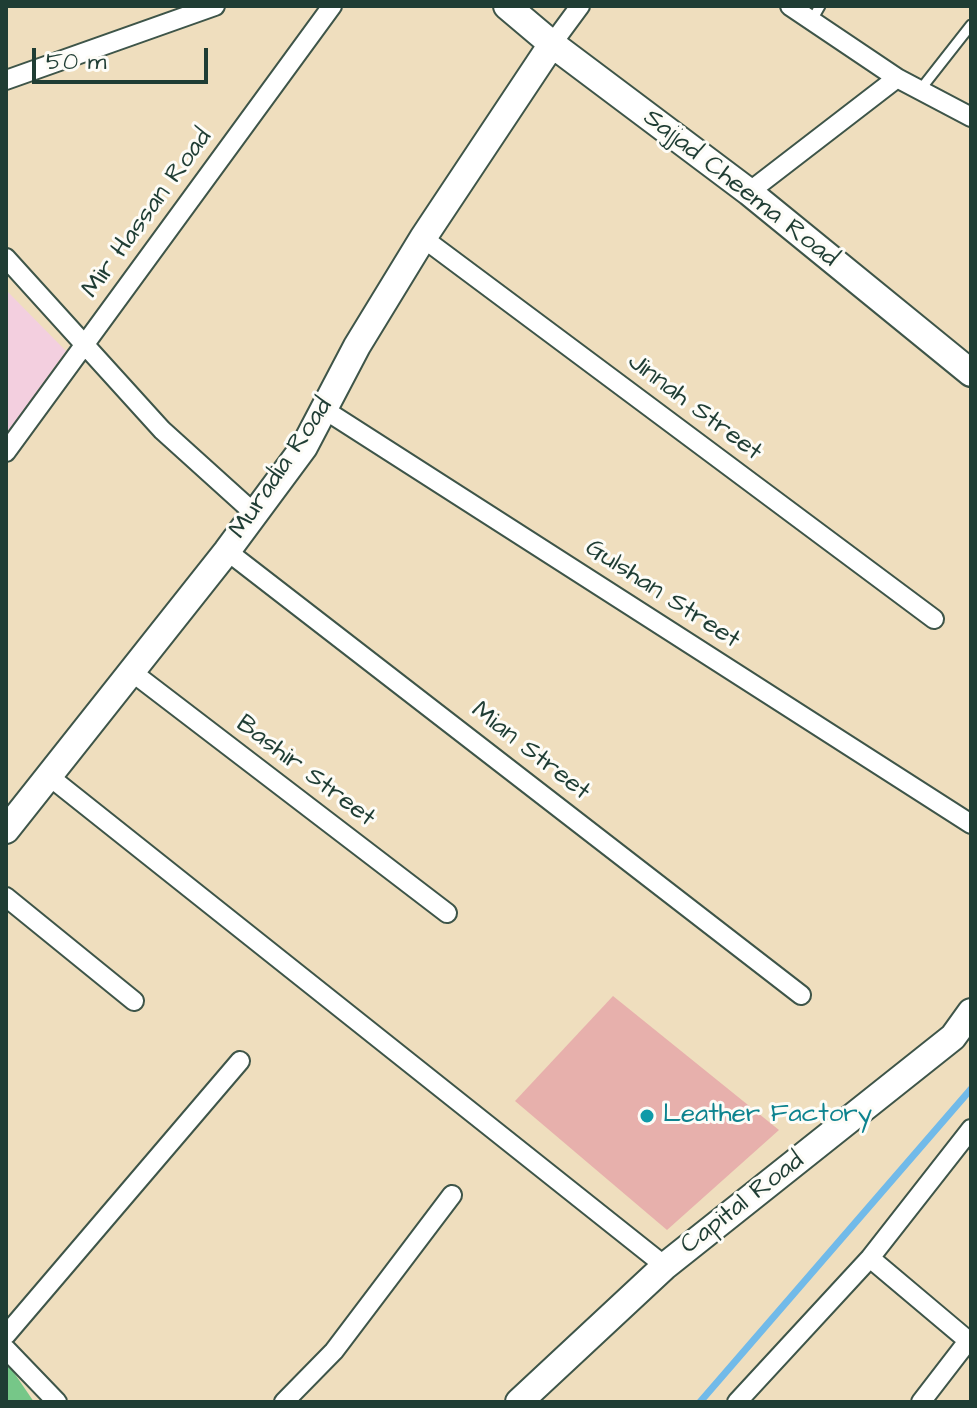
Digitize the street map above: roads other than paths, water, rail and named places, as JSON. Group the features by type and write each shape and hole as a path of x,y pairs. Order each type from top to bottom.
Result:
{"street":[{"path":"6,80 215,6"},
{"name":"Mir Hassan Road","path":"6,452 332,6"},
{"name":"Sajjad Cheema Road","path":"507,6 552,44 749,192 971,373"},
{"path":"552,44 580,6"},
{"path":"790,6 816,13 897,78 971,117"},
{"name":"Muradia Road","path":"6,830 227,551 304,447 357,346 423,238 552,44"},
{"path":"749,192 897,78"},
{"name":"Jinnah Street","path":"423,238 934,619"},
{"path":"6,258 162,430 255,514"},
{"name":"Gulshan Street","path":"325,410 971,824"},
{"name":"Mian Street","path":"227,551 801,995"},
{"name":"Bashir Street","path":"132,672 447,913"},
{"path":"50,777 665,1266"},
{"path":"6,897 134,1001"},
{"name":"Capital Road","path":"519,1402 665,1266 962,1044 971,1012"},
{"path":"6,1335 240,1061"},
{"path":"737,1402 870,1258 971,1129"},
{"path":"284,1402 334,1351 452,1195"},
{"path":"870,1258 970,1342 921,1402"},
{"path":"6,1349 57,1402"}],"lane":[{"path":"920,90 971,25"}],"waterway":[{"path":"700,1402 971,1089"}],"place":[{"name":"Leather Factory","path":"647,1116"}]}
